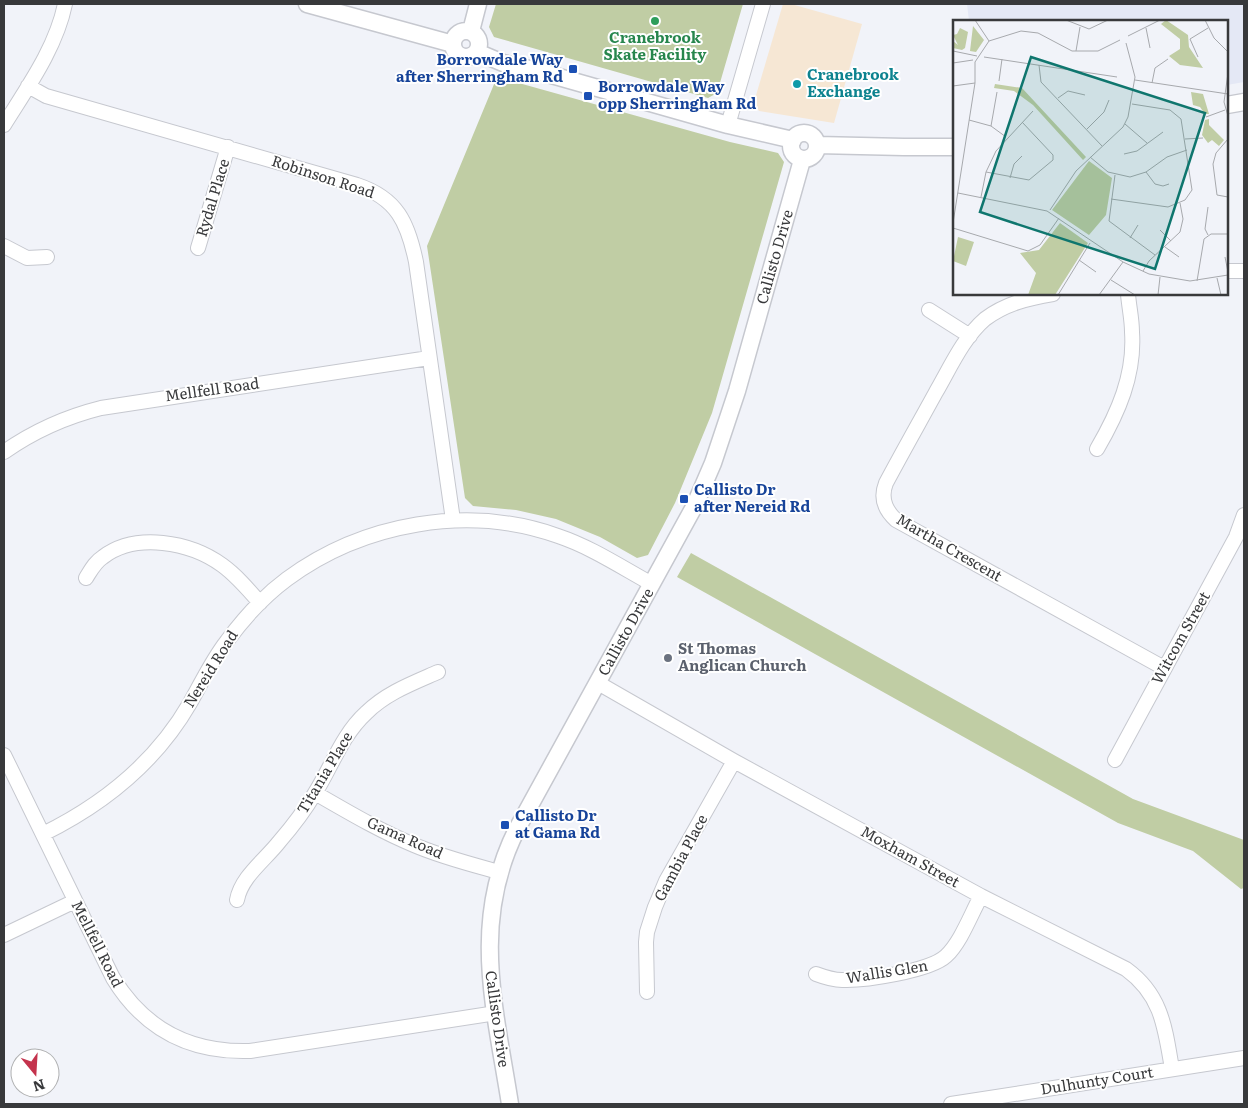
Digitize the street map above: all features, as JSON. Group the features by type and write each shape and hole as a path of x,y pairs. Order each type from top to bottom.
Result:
{"street":[{"path":"4,126 56,34 65,4"},
{"path":"307,4 453,44"},
{"path":"470,31 478,4"},
{"path":"728,125 763,4"},
{"path":"470,31 479,40 479,48 477,52 470,56 462,56 456,52 453,44 454,40 458,33 470,31"},
{"path":"477,52 503,63 728,125 793,140"},
{"name":"Robinson Road","path":"28,86 46,96 370,189 380,195 395,209 406,225 413,247 453,520"},
{"path":"1228,105 1244,102"},
{"path":"799,134 807,134 814,138 817,149 813,156 802,160 792,152 793,140 799,134"},
{"path":"817,145 904,148 953,147"},
{"name":"Rydal Place","path":"198,248 228,147"},
{"name":"Callisto Drive","path":"510,1104 490,973 489,940 499,872 507,849 517,829 694,507 724,432 802,160"},
{"path":"4,246 27,258 47,257"},
{"path":"1228,271 1244,271"},
{"name":"Martha Crescent","path":"1048,295 1018,301 999,310 984,321 970,336 956,357 886,483 883,497 888,511 902,523 1164,668"},
{"path":"1097,449 1119,409 1129,376 1132,333 1128,295"},
{"path":"929,310 970,336"},
{"name":"Mellfell Road","path":"4,452 44,427 75,415 101,408 429,358"},
{"name":"Witcom Street","path":"1115,760 1164,668 1240,539 1244,515"},
{"name":"Nereid Road","path":"43,834 88,809 137,771 158,748 190,703 206,672 225,642 260,602 305,567 327,554 354,542 401,528 453,520 504,523 558,536 582,546 652,584"},
{"path":"86,578 96,563 106,554 120,547 148,543 178,545 202,553 224,566 260,602"},
{"name":"Titania Place","path":"237,900 244,885 293,825 315,793 350,729 366,712 396,692 438,672"},
{"name":"Moxham Street","path":"598,682 734,761 980,896 1108,958 1126,969 1150,992 1160,1012 1172,1069"},
{"name":"Mellfell Road","path":"4,755 113,978 133,1006 166,1032 198,1046 222,1051 250,1051 496,1013"},
{"name":"Gambia Place","path":"647,992 646,942 654,907 666,881 734,761"},
{"name":"Gama Road","path":"315,793 381,830 407,842 453,860 499,872"},
{"name":"Wallis Glen","path":"816,974 835,979 857,979 916,970 932,965 946,956 951,950 980,896"},
{"path":"4,936 75,901"},
{"name":"Dulhunty Court","path":"951,1104 1244,1058"}],"shaded area":[{"path":"783,4 791,4 862,24 834,123 759,111 754,102"},
{"path":"967,4 1244,4 1244,82 1228,85 1228,20 969,20"}],"green space":[{"path":"496,4 743,4 717,93 708,98 494,37 489,27"},
{"path":"497,77 730,142 778,153 784,162 712,413 675,503 648,555 637,558 600,537 556,519 516,510 473,506 465,498 427,246"},
{"path":"691,553 1133,799 1244,840 1244,888 1241,889 1193,851 1118,823 677,577"}],"place":[{"name":"Cranebrook Skate Facility","path":"655,21"},
{"name":"Borrowdale Way after Sherringham Rd","path":"573,69"},
{"name":"Cranebrook Exchange","path":"797,84"},
{"name":"Borrowdale Way opp Sherringham Rd","path":"588,96"},
{"name":"Callisto Dr after Nereid Rd","path":"684,499"},
{"name":"St Thomas Anglican Church","path":"668,658"},
{"name":"Callisto Dr at Gama Rd","path":"505,825"}]}
